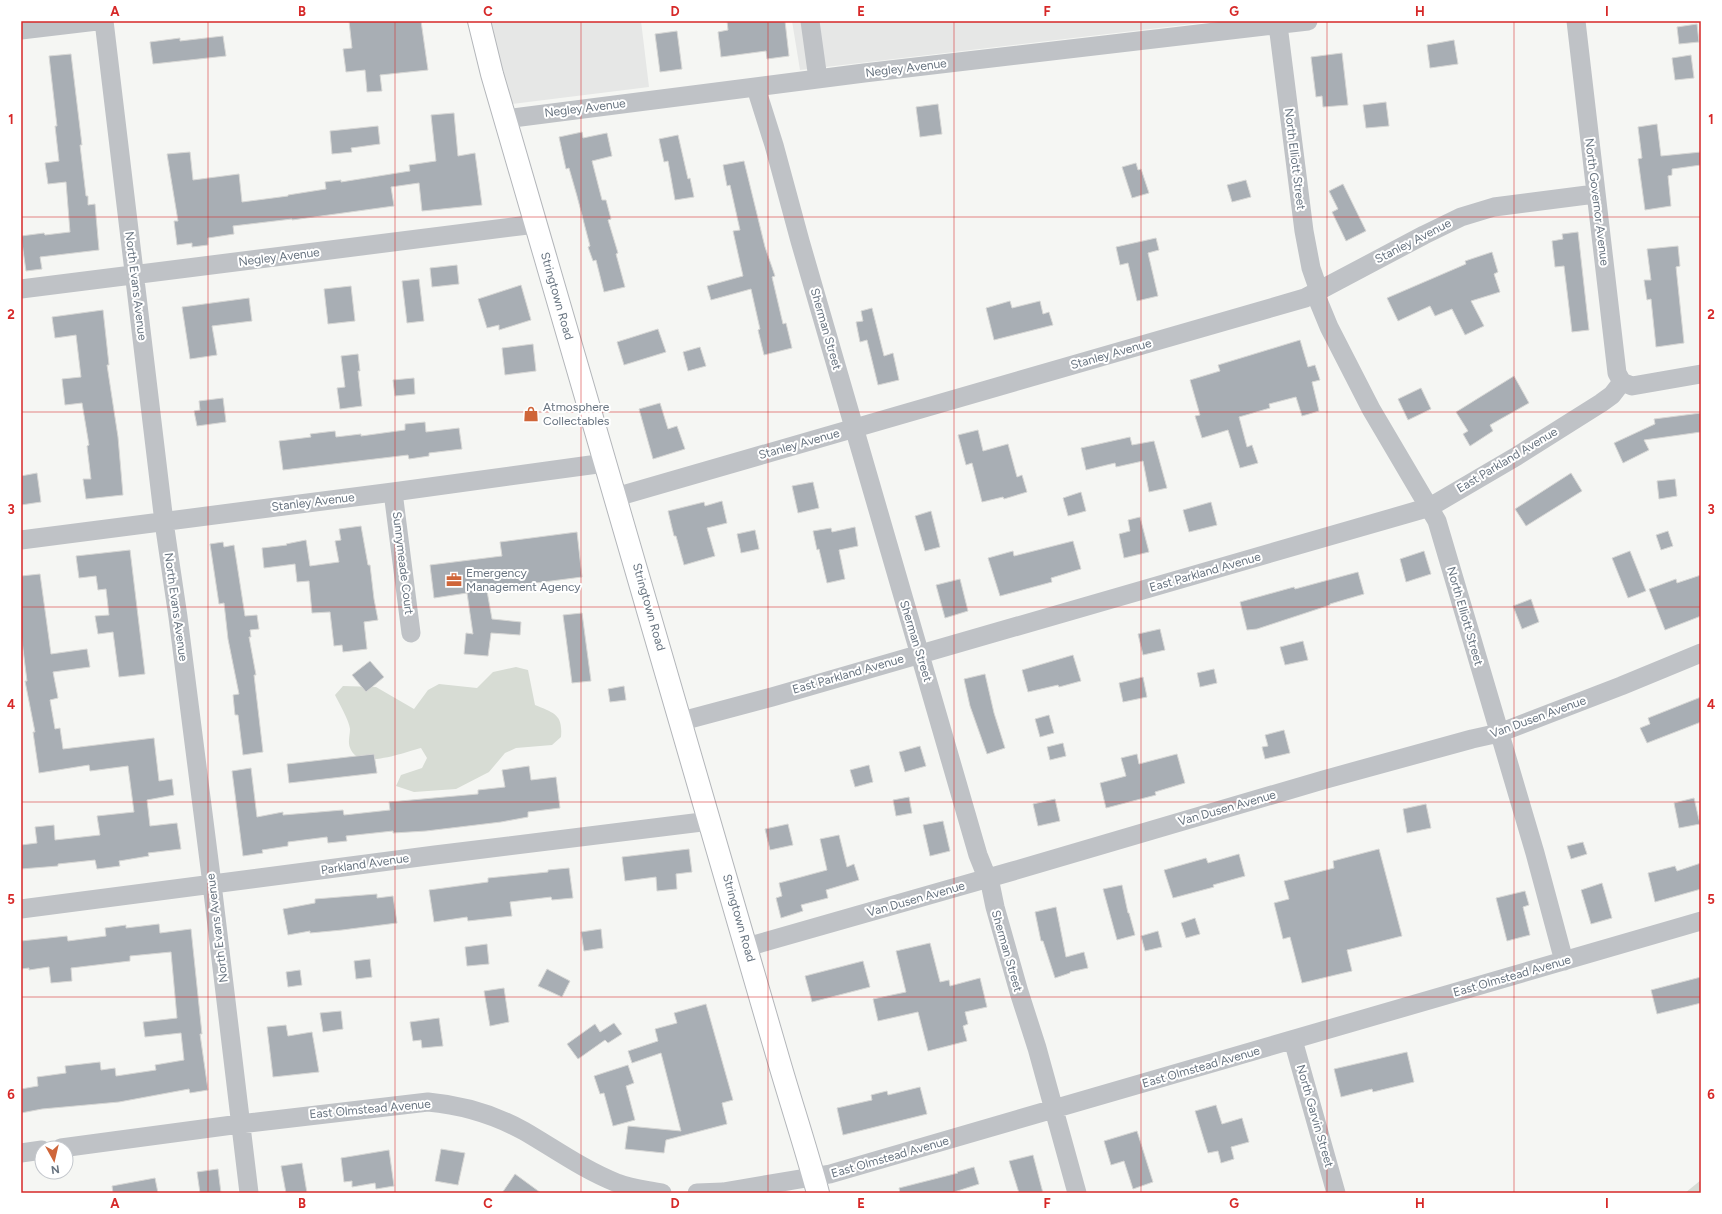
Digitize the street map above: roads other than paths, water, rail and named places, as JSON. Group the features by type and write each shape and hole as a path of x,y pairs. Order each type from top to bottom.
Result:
{"main road":[{"name":"Stringtown Road","path":"479,21 492,74 682,721 778,1060 816,1185"}],"street":[{"path":"21,30 98,21"},
{"name":"North Evans Avenue","path":"104,21 164,522 180,633 212,884 249,1193"},
{"path":"810,21 818,79"},
{"name":"Negley Avenue","path":"505,118 1308,21"},
{"name":"North Governor Avenue","path":"1576,21 1617,372 1622,382"},
{"name":"North Elliott Street","path":"1278,25 1304,232 1317,292 1329,326 1371,408 1437,521 1564,961"},
{"name":"Sherman Street","path":"756,88 774,145 854,428 978,855 989,878 995,907 1018,992 1037,1048 1077,1193"},
{"name":"Stanley Avenue","path":"616,497 1305,298 1461,217 1494,207 1595,194"},
{"name":"Negley Avenue","path":"21,289 536,224"},
{"path":"1622,382 1632,386 1701,374"},
{"name":"East Parkland Avenue","path":"682,721 1430,507 1517,456 1601,403 1612,395 1622,382"},
{"name":"Stanley Avenue","path":"21,540 605,463"},
{"name":"Sunnymeade Court","path":"393,492 411,633"},
{"name":"Van Dusen Avenue","path":"747,947 1323,780 1499,733 1621,686 1701,653"},
{"name":"Parkland Avenue","path":"21,909 710,821"},
{"name":"East Olmstead Avenue","path":"697,1193 723,1192 784,1181 816,1185 1053,1110 1701,921"},
{"name":"North Garvin Street","path":"1293,1040 1336,1193"},
{"name":"East Olmstead Avenue","path":"74,1146 240,1124 428,1102 452,1105 488,1115 523,1130 582,1166 619,1184 662,1193"},
{"path":"21,1153 34,1151"}],"place":[{"name":"Atmosphere Collectables","path":"531,414"},
{"name":"Emergency Management Agency","path":"454,580"}]}
